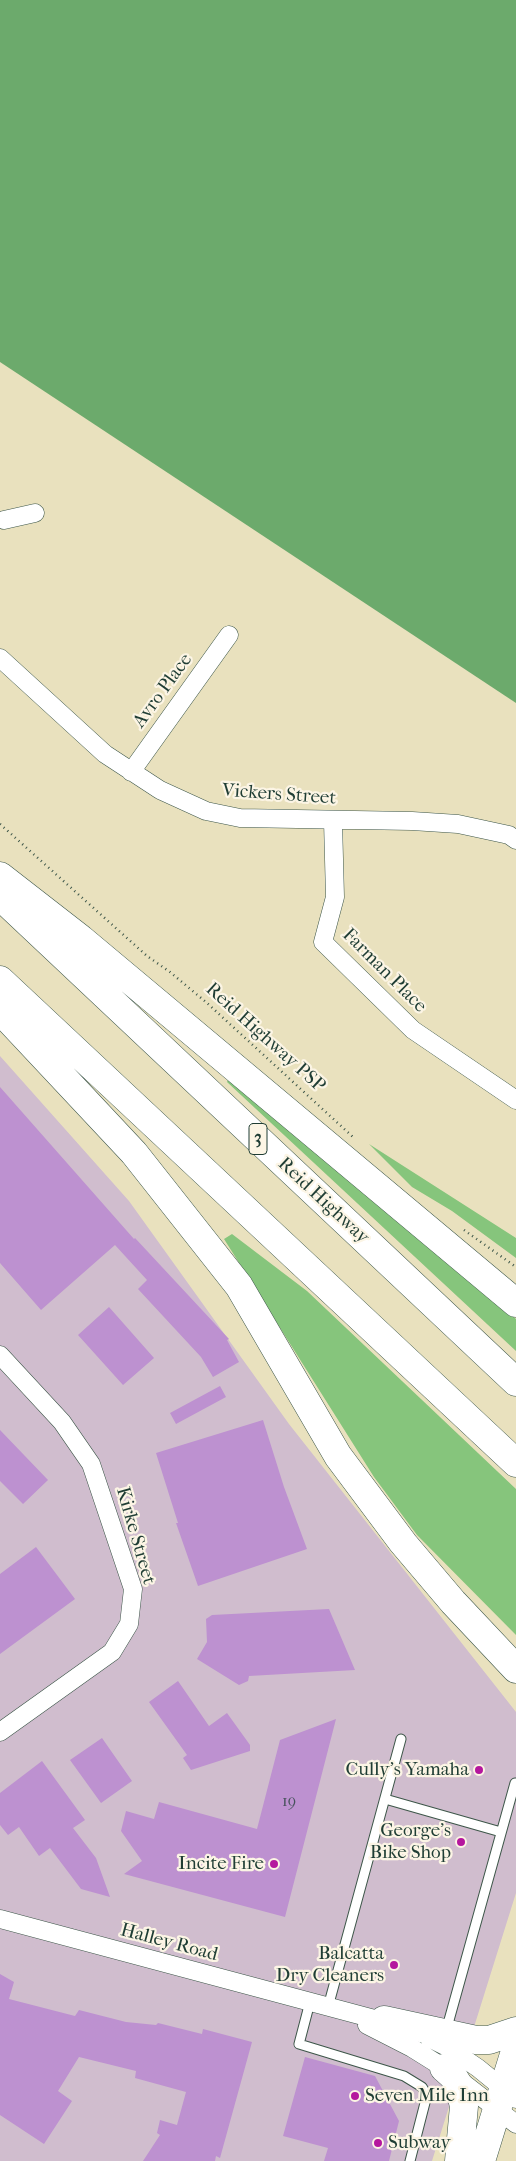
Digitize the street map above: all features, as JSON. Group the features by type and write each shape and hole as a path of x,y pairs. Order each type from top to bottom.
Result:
{"highway":[{"path":"0,876 81,939 516,1304"},
{"name":"Reid Highway","path":"0,896 516,1382"},
{"path":"0,980 516,1463"},
{"path":"0,1010 134,1153 239,1286 338,1456 403,1544 453,1602 516,1668"},
{"path":"453,1602 516,1658"},
{"path":"384,2020 489,2040 516,2031"},
{"path":"481,2161 508,2105 516,2048"},
{"path":"444,2068 453,2076 459,2086 464,2106 460,2161"}],"street":[{"path":"1,521 35,513"},
{"name":"Avro Place","path":"131,772 230,635"},
{"name":"Vickers Street","path":"0,658 105,754 160,790 206,811 240,818 412,821 458,824 509,835 516,840"},
{"name":"Farman Place","path":"333,820 335,897 323,942 414,1030 516,1100"},
{"name":"Kirke Street","path":"0,1355 62,1422 91,1464 133,1589 129,1624 112,1652 0,1732"},
{"name":"Halley Road","path":"0,1919 328,2007 384,2020 418,2032 447,2046 508,2105"},
{"name":"Halley Road","path":"328,2007 381,2031 508,2105"}],"lane":[{"path":"328,2007 401,1739"},
{"path":"446,2033 515,1783"},
{"path":"384,1799 501,1832"},
{"path":"310,2002 299,2044 404,2076 422,2087 427,2095 410,2161"}],"path":[{"name":"Reid Highway PSP","path":"0,824 147,956 170,972 207,1003 356,1140"},
{"path":"461,1228 516,1267"}],"shaded area":[{"path":"0,1056 129,1201 289,1424 516,1712 516,1893 432,2161 0,2161"}],"green space":[{"path":"0,0 516,0 516,703 0,362"},
{"path":"230,1075 516,1319 516,1351 227,1082"},
{"path":"369,1144 516,1238 516,1258 452,1211 412,1187"},
{"path":"232,1234 307,1291 516,1489 516,1635 417,1535 374,1477 224,1239"}],"building":[{"path":"0,1087 134,1239 229,1339 227,1340 239,1362 213,1377 201,1357 138,1289 147,1280 115,1245 41,1310 0,1263"},
{"path":"109,1307 154,1358 123,1385 78,1335"},
{"path":"220,1386 226,1397 176,1424 170,1413"},
{"path":"263,1420 284,1487 307,1549 198,1586 176,1523 178,1523 156,1453"},
{"path":"0,1430 48,1480 23,1504 0,1481"},
{"path":"36,1547 75,1599 0,1654 0,1574"},
{"path":"329,1609 355,1670 249,1676 248,1681 239,1685 197,1659 207,1642 206,1619 212,1615"},
{"path":"178,1681 209,1726 227,1713 250,1745 250,1751 191,1770 183,1758 187,1755 149,1702"},
{"path":"336,1719 285,1917 124,1874 142,1861 121,1831 126,1811 154,1819 159,1802 257,1829 280,1740"},
{"path":"102,1738 132,1781 101,1803 70,1760"},
{"path":"42,1761 85,1820 73,1828 96,1858 110,1897 81,1889 50,1848 39,1856 19,1827 8,1835 0,1825 0,1793"},
{"path":"0,1974 14,1982 9,1999 75,2016 79,2010 126,2022 156,2025 158,2023 202,2034 203,2029 252,2042 220,2158 216,2156 215,2161 143,2161 160,2135 157,2133 160,2120 177,2125 186,2092 135,2078 136,2071 79,2057 58,2091 72,2101 44,2144 0,2115"},
{"path":"305,2057 375,2076 399,2121 389,2161 324,2161 328,2148 283,2136"}],"place":[{"name":"Cully's Yamaha","path":"479,1770"},
{"name":"George's Bike Shop","path":"461,1842"},
{"name":"Incite Fire","path":"274,1864"},
{"name":"Balcatta Dry Cleaners","path":"394,1965"},
{"name":"Seven Mile Inn","path":"355,2096"},
{"name":"Subway","path":"378,2143"}]}
